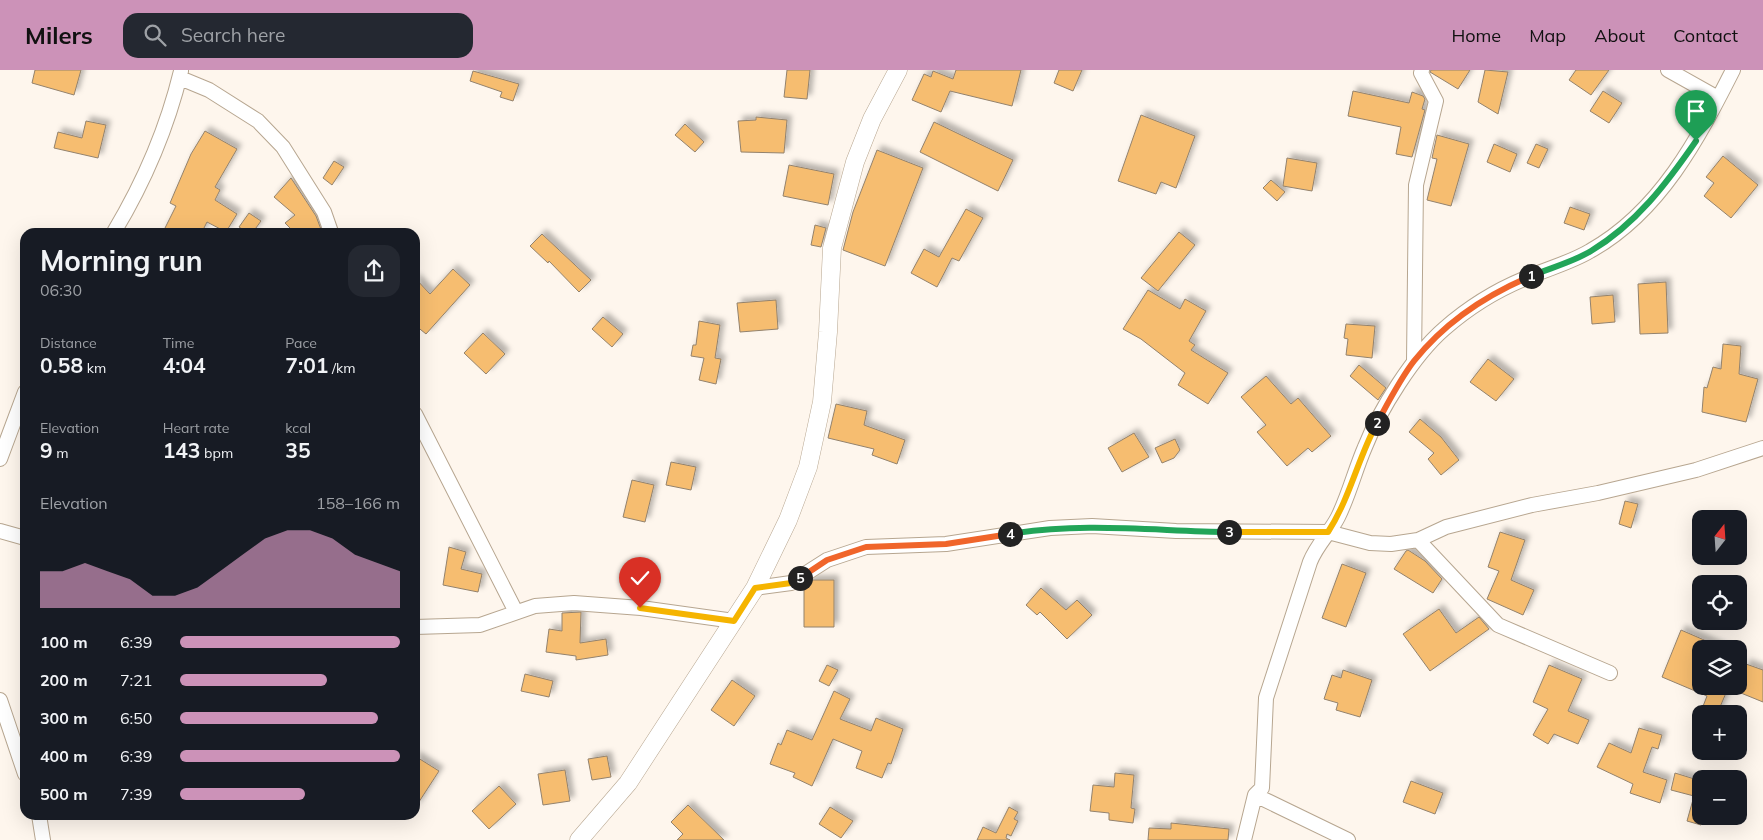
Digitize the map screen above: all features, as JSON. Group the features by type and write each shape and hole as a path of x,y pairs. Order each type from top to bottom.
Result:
{"street":[{"path":"579,840 628,783 734,621 755,588 788,520 808,467 822,402 832,248 855,162 872,119 898,70"},
{"path":"1414,361 1416,185 1436,102 1421,73 1422,70"},
{"path":"1668,70 1718,98"},
{"path":"1244,840 1256,795 1262,788 1266,698 1310,562 1315,549 1338,517 1365,445 1414,361 1444,329 1484,298 1590,252 1623,228 1664,187 1696,141 1732,70"},
{"path":"116,228 136,195 160,142 181,74 231,103 264,128 283,148 324,212 330,228"},
{"path":"0,459 20,405"},
{"path":"420,424 516,612"},
{"path":"755,588 791,583 827,560 866,547 946,544 1050,528 1092,526 1176,531 1328,532 1370,543 1391,544 1418,540 1446,527 1532,505 1598,493 1696,470 1763,448"},
{"path":"0,531 20,537"},
{"path":"1418,540 1498,625 1610,672"},
{"path":"420,628 480,625 535,606 574,603 640,608 734,621"},
{"path":"0,700 20,759"},
{"path":"1256,795 1348,840"},
{"path":"40,820 43,840"}],"building":[{"path":"35,70 81,70 74,95 32,83"},
{"path":"787,70 810,70 807,99 784,97"},
{"path":"956,70 1021,70 1012,106 950,91 941,112 912,100 924,74 931,77 933,71 953,79"},
{"path":"1059,70 1082,70 1073,91 1054,83"},
{"path":"1431,70 1470,70 1458,89 1430,72"},
{"path":"1485,70 1508,72 1498,114 1478,102"},
{"path":"1576,70 1609,70 1591,95 1569,80"},
{"path":"473,71 519,84 513,101 500,97 502,92 470,81"},
{"path":"1353,91 1409,103 1412,92 1423,96 1425,99 1422,109 1425,110 1412,157 1396,154 1401,127 1348,116"},
{"path":"1603,91 1622,103 1609,123 1590,111"},
{"path":"1141,115 1195,136 1176,188 1161,182 1156,194 1118,181"},
{"path":"756,117 787,120 784,153 741,152 738,121 756,120"},
{"path":"86,121 106,125 98,158 54,148 58,132 82,138"},
{"path":"934,122 1013,160 998,191 920,152"},
{"path":"685,124 704,142 695,152 675,135"},
{"path":"205,131 237,149 215,187 220,190 215,200 237,214 228,228 218,228 207,222 204,228 165,228 176,206 170,203 191,154"},
{"path":"1437,135 1469,144 1451,206 1427,200 1437,159 1432,158"},
{"path":"1494,144 1517,154 1510,172 1487,162"},
{"path":"1536,144 1548,149 1539,168 1527,163"},
{"path":"877,150 923,168 885,266 843,250 853,212"},
{"path":"1723,156 1758,185 1731,218 1704,196 1714,183 1706,177"},
{"path":"1287,158 1317,163 1312,191 1283,186"},
{"path":"334,161 344,167 332,185 323,178"},
{"path":"789,165 834,174 828,205 783,196"},
{"path":"291,178 316,216 320,228 290,228 285,223 295,215 274,197"},
{"path":"1271,180 1285,192 1277,201 1263,188"},
{"path":"1570,207 1590,214 1584,230 1564,223"},
{"path":"966,209 983,218 959,261 952,258 937,287 911,273 924,249 939,257"},
{"path":"249,213 261,221 256,228 239,227"},
{"path":"815,225 826,228 821,247 811,245"},
{"path":"1179,232 1195,245 1158,291 1141,278"},
{"path":"542,234 591,280 579,292 549,261 548,263 530,246"},
{"path":"453,269 470,285 426,334 420,329 420,283 430,294"},
{"path":"1666,282 1668,333 1640,334 1638,284"},
{"path":"1148,290 1180,309 1185,299 1206,311 1189,341 1195,345 1191,350 1228,373 1208,404 1178,385 1185,373 1141,339 1123,329"},
{"path":"1613,295 1615,322 1592,324 1590,297"},
{"path":"776,300 778,329 740,332 737,303"},
{"path":"603,317 623,334 612,347 592,329"},
{"path":"699,321 720,325 715,358 721,359 716,384 699,380 704,358 691,356 693,345 696,345"},
{"path":"1346,324 1375,326 1372,358 1346,355 1348,339 1344,338"},
{"path":"483,333 505,354 486,374 464,353"},
{"path":"1723,344 1741,346 1739,374 1758,379 1746,422 1702,412 1704,387 1707,388 1713,367 1721,369"},
{"path":"1488,359 1514,379 1496,401 1470,382"},
{"path":"1359,365 1386,388 1378,400 1350,376"},
{"path":"1266,376 1291,404 1298,398 1331,436 1312,452 1308,448 1287,466 1257,432 1266,425 1241,397"},
{"path":"836,404 867,411 864,425 905,440 897,464 872,455 874,449 828,438"},
{"path":"1420,419 1441,437 1459,460 1441,475 1428,459 1434,453 1409,432"},
{"path":"1134,433 1149,457 1122,472 1108,448"},
{"path":"1175,439 1180,450 1174,458 1162,463 1155,448"},
{"path":"671,462 696,467 691,490 666,485"},
{"path":"632,480 654,485 645,522 623,517"},
{"path":"1625,501 1638,504 1631,528 1619,524"},
{"path":"1500,532 1525,540 1511,580 1534,590 1523,615 1487,599 1499,571 1488,567"},
{"path":"449,547 466,552 461,569 482,574 478,592 443,585"},
{"path":"1408,550 1425,561 1442,579 1433,593 1394,569"},
{"path":"1342,564 1366,573 1346,627 1322,618"},
{"path":"812,580 834,580 834,627 804,627 804,585"},
{"path":"1041,588 1066,610 1077,600 1092,615 1067,639 1040,612 1037,615 1026,605"},
{"path":"1439,609 1456,633 1479,617 1489,629 1430,671 1403,634"},
{"path":"581,612 580,643 606,639 608,655 576,660 576,656 546,652 549,629 562,631 562,613"},
{"path":"1681,630 1704,640 1692,640 1692,690 1662,677"},
{"path":"1747,664 1763,670 1763,702 1746,695"},
{"path":"827,665 838,670 829,686 819,681"},
{"path":"1549,665 1582,679 1568,711 1589,720 1578,744 1554,734 1548,744 1533,735 1548,709 1533,702"},
{"path":"1343,670 1372,680 1360,717 1336,710 1338,703 1324,699 1332,675 1341,678"},
{"path":"525,674 553,681 549,697 521,691"},
{"path":"732,680 755,696 734,726 711,710"},
{"path":"834,691 850,699 840,719 871,731 876,718 903,729 891,764 888,763 882,778 856,768 862,751 833,739 812,786 793,777 795,773 770,764 778,743 781,745 787,730 812,740"},
{"path":"1705,695 1725,695 1721,705 1704,705 1707,696"},
{"path":"1639,728 1662,735 1658,749 1652,747 1643,772 1667,780 1660,803 1630,793 1633,784 1597,767 1609,743 1631,753"},
{"path":"607,756 611,777 592,780 588,759"},
{"path":"420,759 439,771 420,800"},
{"path":"565,770 570,801 543,805 538,774"},
{"path":"1115,773 1134,775 1131,808 1135,809 1133,823 1109,820 1109,813 1090,811 1093,785 1114,787"},
{"path":"1675,773 1692,778 1692,795 1671,790"},
{"path":"1411,781 1443,793 1435,814 1403,802"},
{"path":"499,786 516,804 489,829 472,811"},
{"path":"1692,803 1692,822 1687,821"},
{"path":"688,805 724,840 677,840 683,834 671,822"},
{"path":"830,807 853,821 841,838 819,824"},
{"path":"1009,807 1018,812 1014,819 1018,821 1011,836 1007,834 1006,838 1010,840 977,840 983,827 996,833"},
{"path":"1171,823 1229,829 1228,840 1148,840 1149,828 1171,829"}],"route":[{"path":"640,608 734,621 755,588 791,583 827,560 866,547 946,544 1050,528 1092,526 1176,531 1328,532 1338,517 1365,445 1390,400 1414,361 1444,329 1484,298 1590,252 1623,228 1664,187 1696,141"}]}
